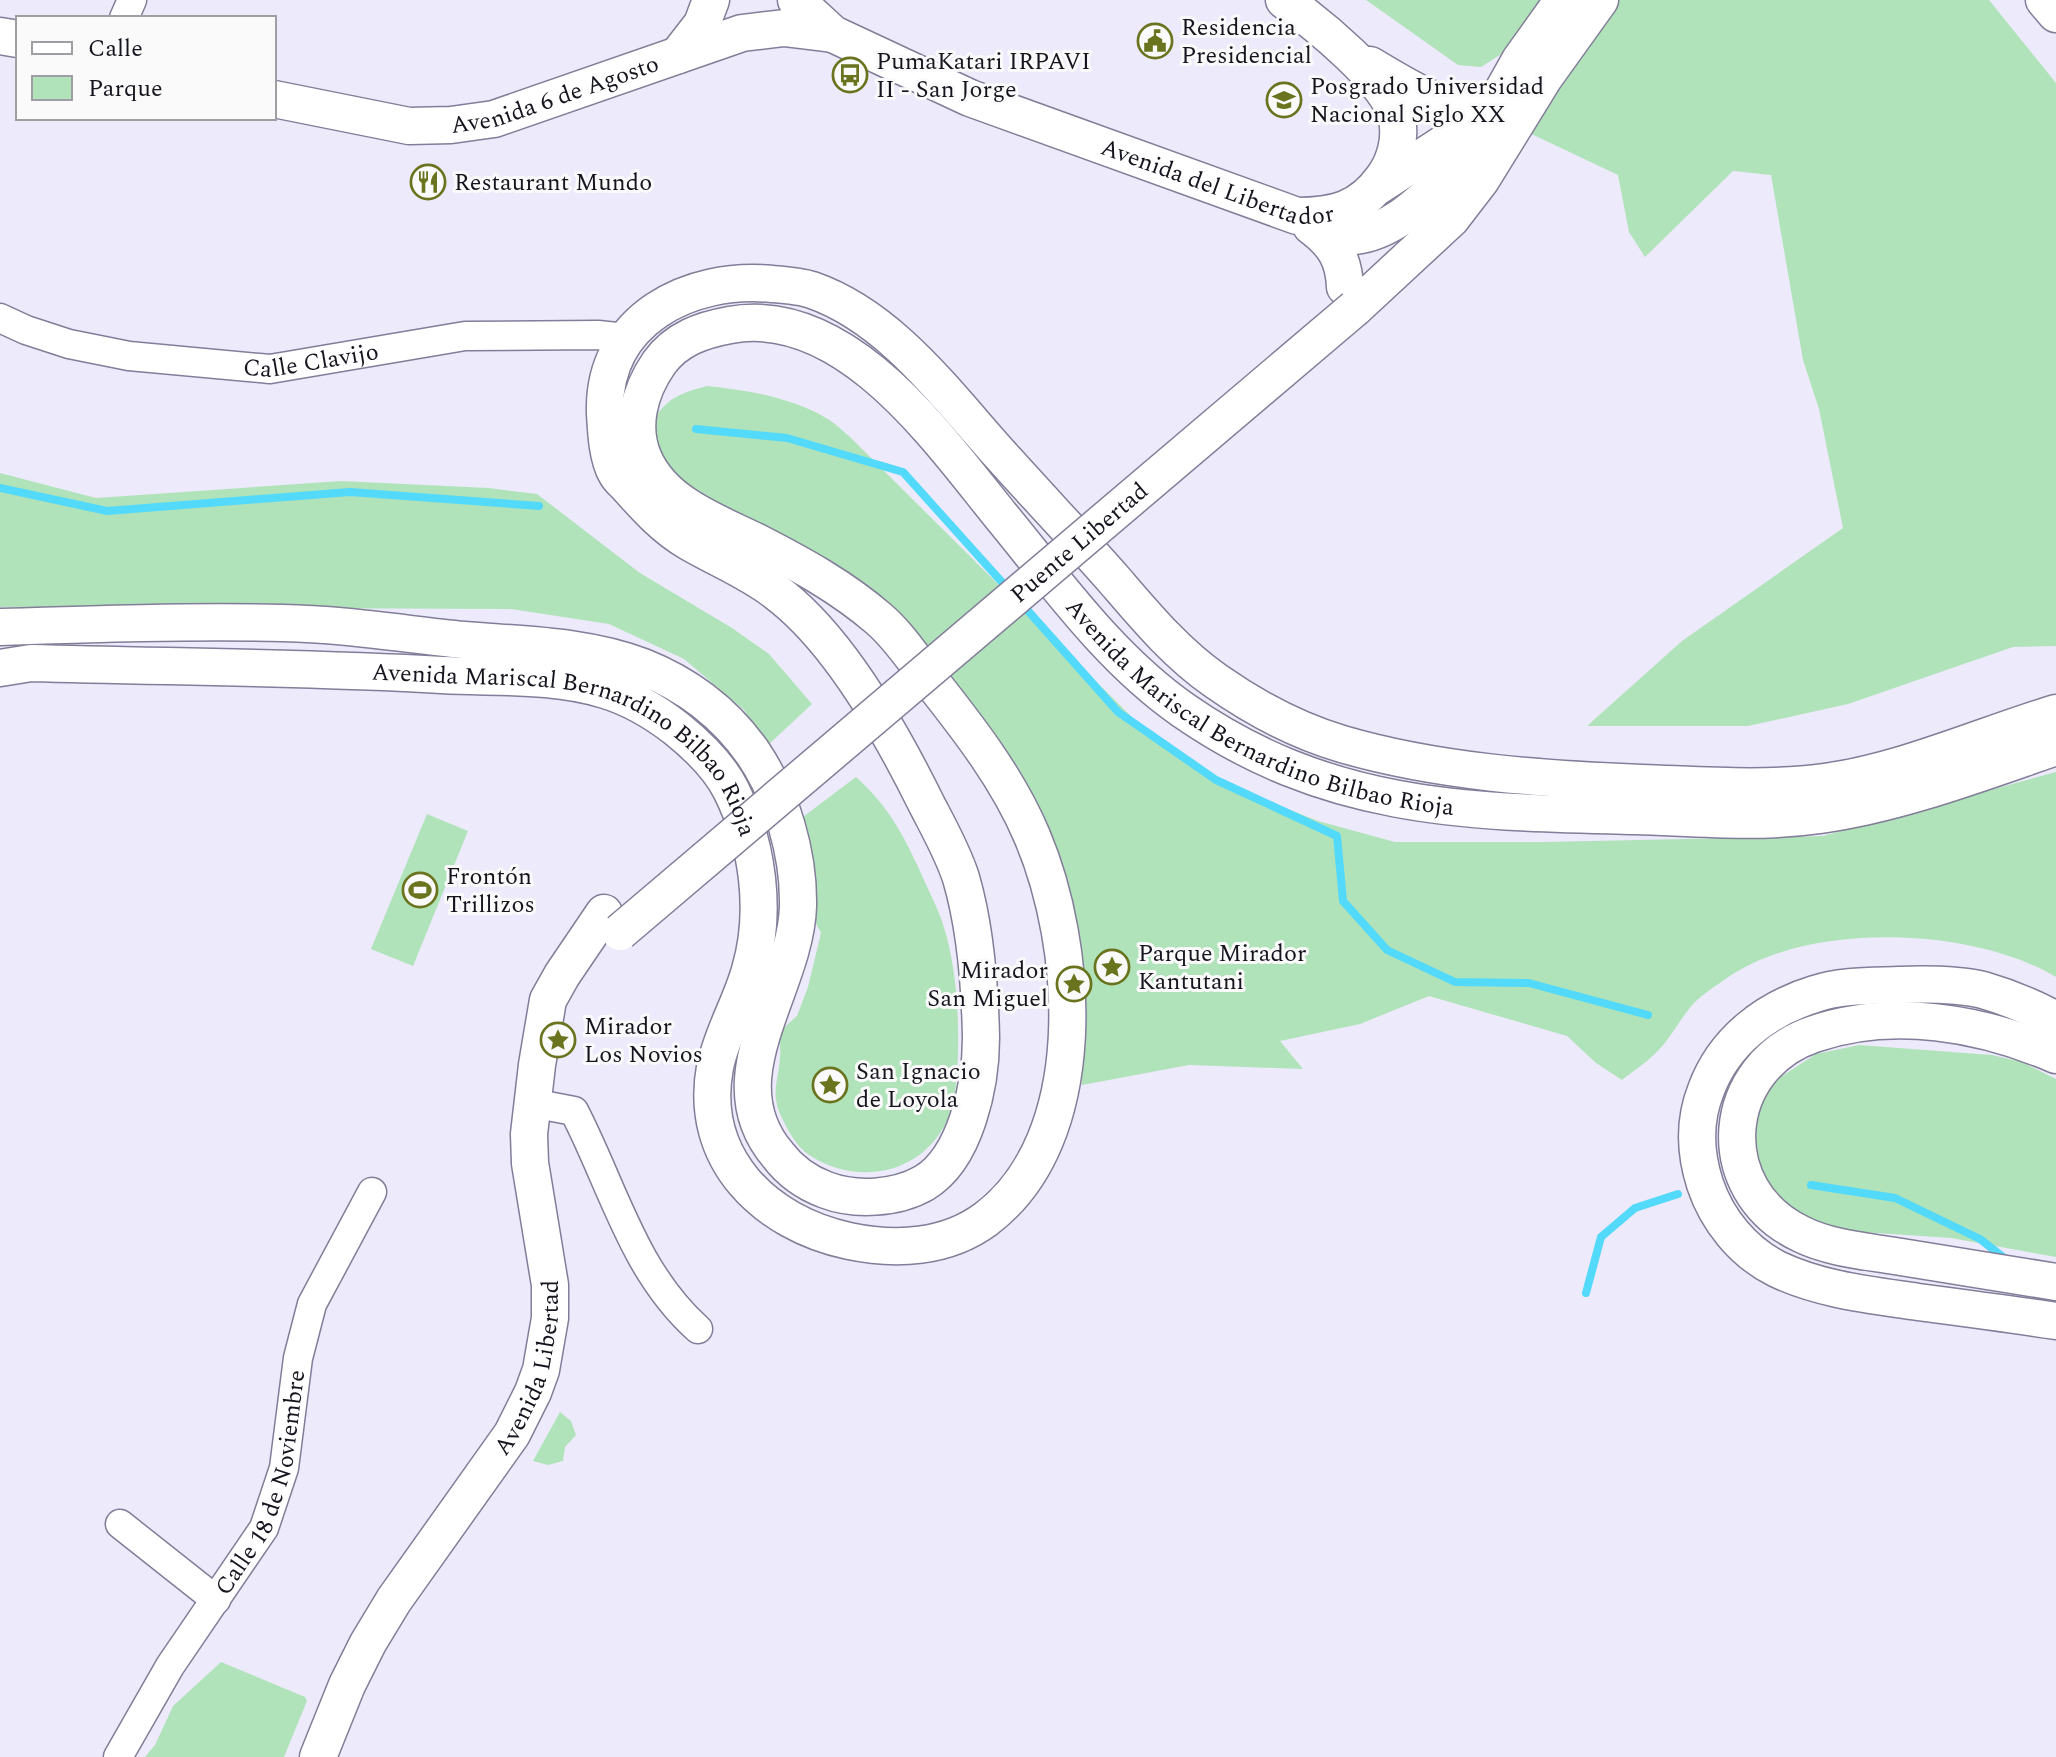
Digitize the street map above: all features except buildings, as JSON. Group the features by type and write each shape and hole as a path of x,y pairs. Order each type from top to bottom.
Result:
{"main road":[{"path":"685,46 702,24 711,0"},
{"path":"685,46 738,0"},
{"path":"796,0 833,34"},
{"name":"Avenida del Libertador","path":"833,34 970,98 1310,225 1345,210 1377,187 1389,170 1396,152 1397,118 1380,87 1344,49 1284,0"},
{"path":"1310,225 1352,236 1386,226 1415,206 1460,167 1500,122 1532,69 1563,0"},
{"path":"1532,69 1600,0"},
{"path":"2044,0 2056,14"},
{"name":"Avenida 6 de Agosto","path":"276,99 409,126 451,125 494,119 685,46 742,33 784,28 833,34"},
{"path":"1344,49 1438,104 1500,122"},
{"path":"1377,187 1500,122"},
{"name":"Puente Libertad","path":"1347,295 1402,267 1451,219 1481,180 1500,122"},
{"name":"Puente Libertad","path":"604,928 1347,295 1409,232 1460,167"},
{"path":"1310,225 1341,259 1347,295"},
{"name":"Avenida Mariscal Bernardino Bilbao Rioja","path":"0,627 292,623 584,650 637,665 684,686 730,722 761,764 784,820 796,869 797,926 756,1054 752,1088 754,1115 767,1142 786,1165 817,1188 847,1196 884,1196 923,1184 952,1158 969,1113 981,1052 977,967 960,875 901,754 847,669 783,596 730,562 687,541 652,515 615,472 608,445 605,393 614,366 626,338 649,314 690,291 739,281 806,287 874,320 1153,625 1207,675 1265,712 1334,742 1408,759 1494,773 1598,781 1769,786 1833,781 2056,713"},
{"name":"Avenida Mariscal Bernardino Bilbao Rioja","path":"0,668 31,663 404,673 561,681 604,690 644,706 705,754 731,789 754,856 758,887 756,947 749,978 715,1066 713,1109 720,1142 740,1178 761,1201 795,1223 839,1239 882,1247 941,1244 985,1220 1017,1188 1047,1140 1061,1093 1067,1025 1065,962 1050,890 1031,833 998,772 962,720 889,627 839,586 713,522 683,503 654,477 639,450 634,424 660,361 683,339 710,329 758,320 790,327 835,348 883,380 930,429 1093,627 1147,683 1192,716 1272,761 1336,786 1409,803 1467,810 1745,822 1814,816 1876,805 2056,747"},
{"path":"626,338 660,361"},
{"name":"Avenida Libertad","path":"318,1757 368,1643 394,1600 512,1434 530,1401 541,1370 550,1318 550,1285 530,1163 532,1103 548,1000 562,975 604,928"},
{"path":"2056,1020 1982,990 1923,984 1868,986 1817,993 1771,1013 1736,1040 1713,1069 1698,1110 1697,1162 1710,1199 1728,1228 1748,1251 1777,1269 1856,1293 2056,1321"},
{"path":"2054,1282 1844,1248 1801,1234 1760,1202 1739,1165 1736,1145 1738,1113 1753,1084 1779,1054 1812,1034 1856,1024 1903,1021 1961,1025 2017,1038 2056,1055"}],"street":[{"name":"Calle Clavijo","path":"0,318 69,344 129,356 270,369 465,336 598,335 626,338"},
{"path":"532,1103 574,1111 623,1222 644,1261 673,1304 698,1329"},
{"name":"Calle 18 de Noviembre","path":"118,1757 170,1666 261,1533 284,1468 298,1358 312,1304 372,1192"},
{"path":"120,1524 216,1600"}],"green space":[{"path":"1366,0 1989,0 2056,83 2056,646 2013,647 1848,704 1748,726 1587,726 1682,641 1843,528 1819,409 1803,360 1771,175 1733,171 1645,257 1629,232 1618,175 1523,130 1506,51 1481,67 1458,65"},
{"path":"707,386 753,392 783,400 833,422 1153,738 1208,777 1318,821 1395,842 1823,836 2056,772 2056,977 2021,960 1981,948 1936,940 1890,937 1845,939 1801,947 1761,960 1727,978 1697,1000 1660,1049 1622,1080 1596,1063 1567,1036 1429,996 1360,1024 1280,1041 1303,1069 1189,1065 1082,1085 1079,1002 1058,862 861,606 663,486 645,433 670,401"},
{"path":"0,473 96,498 341,481 489,488 537,494 640,573 769,654 812,704 767,746 744,710 684,659 609,624 511,609 0,607"},
{"path":"856,777 893,820 937,908 951,953 958,1021 955,1093 942,1130 930,1146 915,1158 881,1171 863,1172 826,1164 804,1151 783,1121 776,1093 779,1032 797,1016 808,987 821,933 812,916 795,823"},
{"name":"Frontón Trillizos","path":"427,814 468,831 413,966 371,949"},
{"path":"1859,1045 1992,1055 2022,1062 2056,1079 2056,1257 1951,1238 1846,1231 1803,1216 1772,1193 1744,1160 1750,1119 1776,1080 1816,1054"},
{"path":"560,1412 571,1421 576,1435 565,1447 563,1461 548,1465 533,1461"},
{"path":"221,1662 305,1697 307,1701 284,1757 145,1757 155,1745 173,1706"}],"waterway":[{"path":"696,429 787,438 903,472 1009,590"},
{"path":"0,488 107,511 350,492 539,506"},
{"path":"1021,603 1118,712 1216,780 1337,836 1343,901 1387,950 1455,982 1529,983 1648,1015"},
{"path":"1811,1185 1895,1198 1980,1239 2008,1261"},
{"path":"1586,1293 1601,1237 1635,1208 1678,1194"}],"place":[{"name":"Residencia Presidencial","path":"1155,41"},
{"name":"PumaKatari IRPAVI II - San Jorge","path":"850,75"},
{"name":"Posgrado Universidad Nacional Siglo XX","path":"1284,100"},
{"name":"Restaurant Mundo","path":"428,182"},
{"name":"Frontón Trillizos","path":"420,890"},
{"name":"Parque Mirador Kantutani","path":"1112,967"},
{"name":"Mirador San Miguel","path":"1074,984"},
{"name":"Mirador Los Novios","path":"558,1040"},
{"name":"San Ignacio de Loyola","path":"830,1085"}]}
